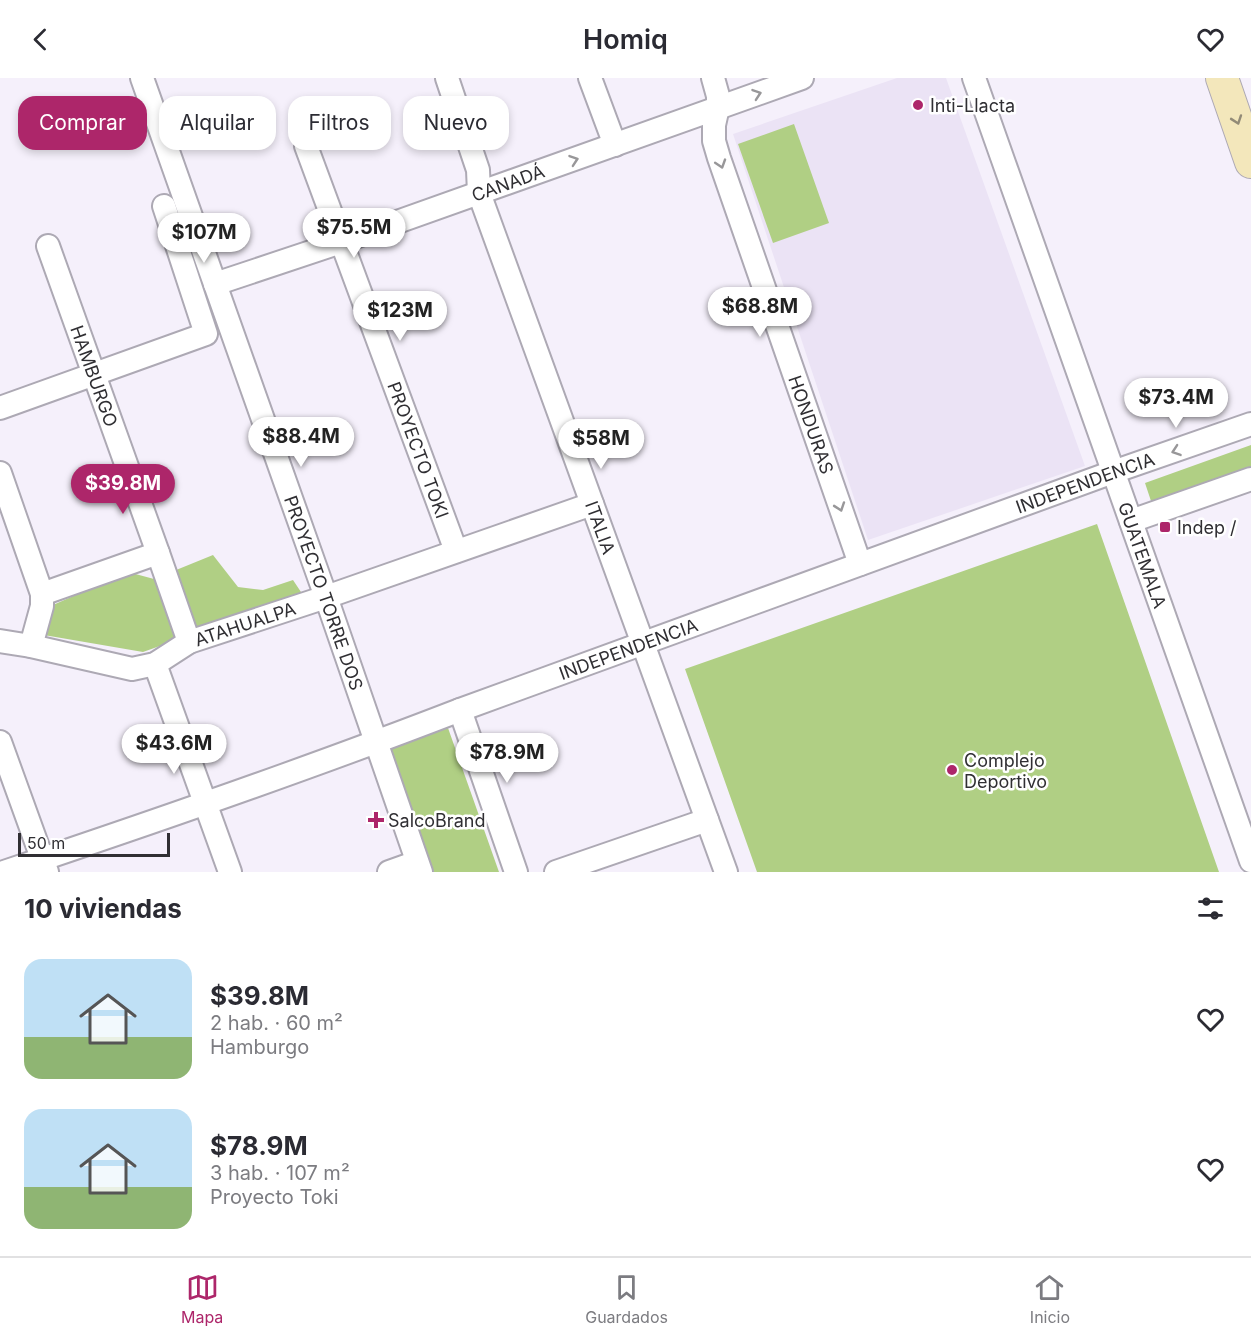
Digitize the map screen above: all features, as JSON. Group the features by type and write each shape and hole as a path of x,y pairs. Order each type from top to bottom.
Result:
{"main road":[{"path":"1222,78 1251,162"},
{"path":"1243,78 1251,99"}],"street":[{"name":"PROYECTO TORRE DOS","path":"142,78 419,867"},
{"name":"ITALIA","path":"447,78 477,170 479,193 726,872"},
{"path":"590,78 615,145"},
{"name":"HONDURAS","path":"713,78 718,96 714,125 714,141 718,158 860,564"},
{"name":"CANADÁ","path":"214,284 341,242 802,78"},
{"name":"GUATEMALA","path":"974,78 1251,861"},
{"name":"PROYECTO TOKI","path":"307,150 456,551"},
{"path":"0,408 206,334 164,206"},
{"name":"HAMBURGO","path":"48,246 189,642"},
{"name":"INDEPENDENCIA","path":"4,872 45,866 460,710 1251,424"},
{"path":"0,473 42,594 42,606 31,646"},
{"path":"1131,521 1251,479"},
{"name":"ATAHUALPA","path":"0,641 132,669 155,664 189,642 326,597 592,504"},
{"path":"42,594 158,553"},
{"path":"155,664 230,872"},
{"path":"460,710 516,872"},
{"path":"0,742 45,866"},
{"path":"556,872 707,820"},
{"path":"389,872 419,867"}],"shaded area":[{"path":"897,78 946,78 1085,466 868,540 733,134"}],"green space":[{"path":"794,124 829,223 773,243 738,144"},
{"path":"1251,445 1251,468 1151,501 1145,483"},
{"name":"Complejo Deportivo","path":"1097,524 1219,872 757,872 685,669"},
{"path":"213,555 238,587 263,590 293,580 303,595 143,652 38,634 53,605 128,572 154,579"},
{"path":"448,728 499,872 434,872 390,749"}],"place":[{"name":"Inti-Llacta","path":"918,105"},
{"name":"Indep /","path":"1165,527"},
{"name":"Complejo Deportivo","path":"952,770"},
{"name":"SalcoBrand","path":"376,820"}]}
